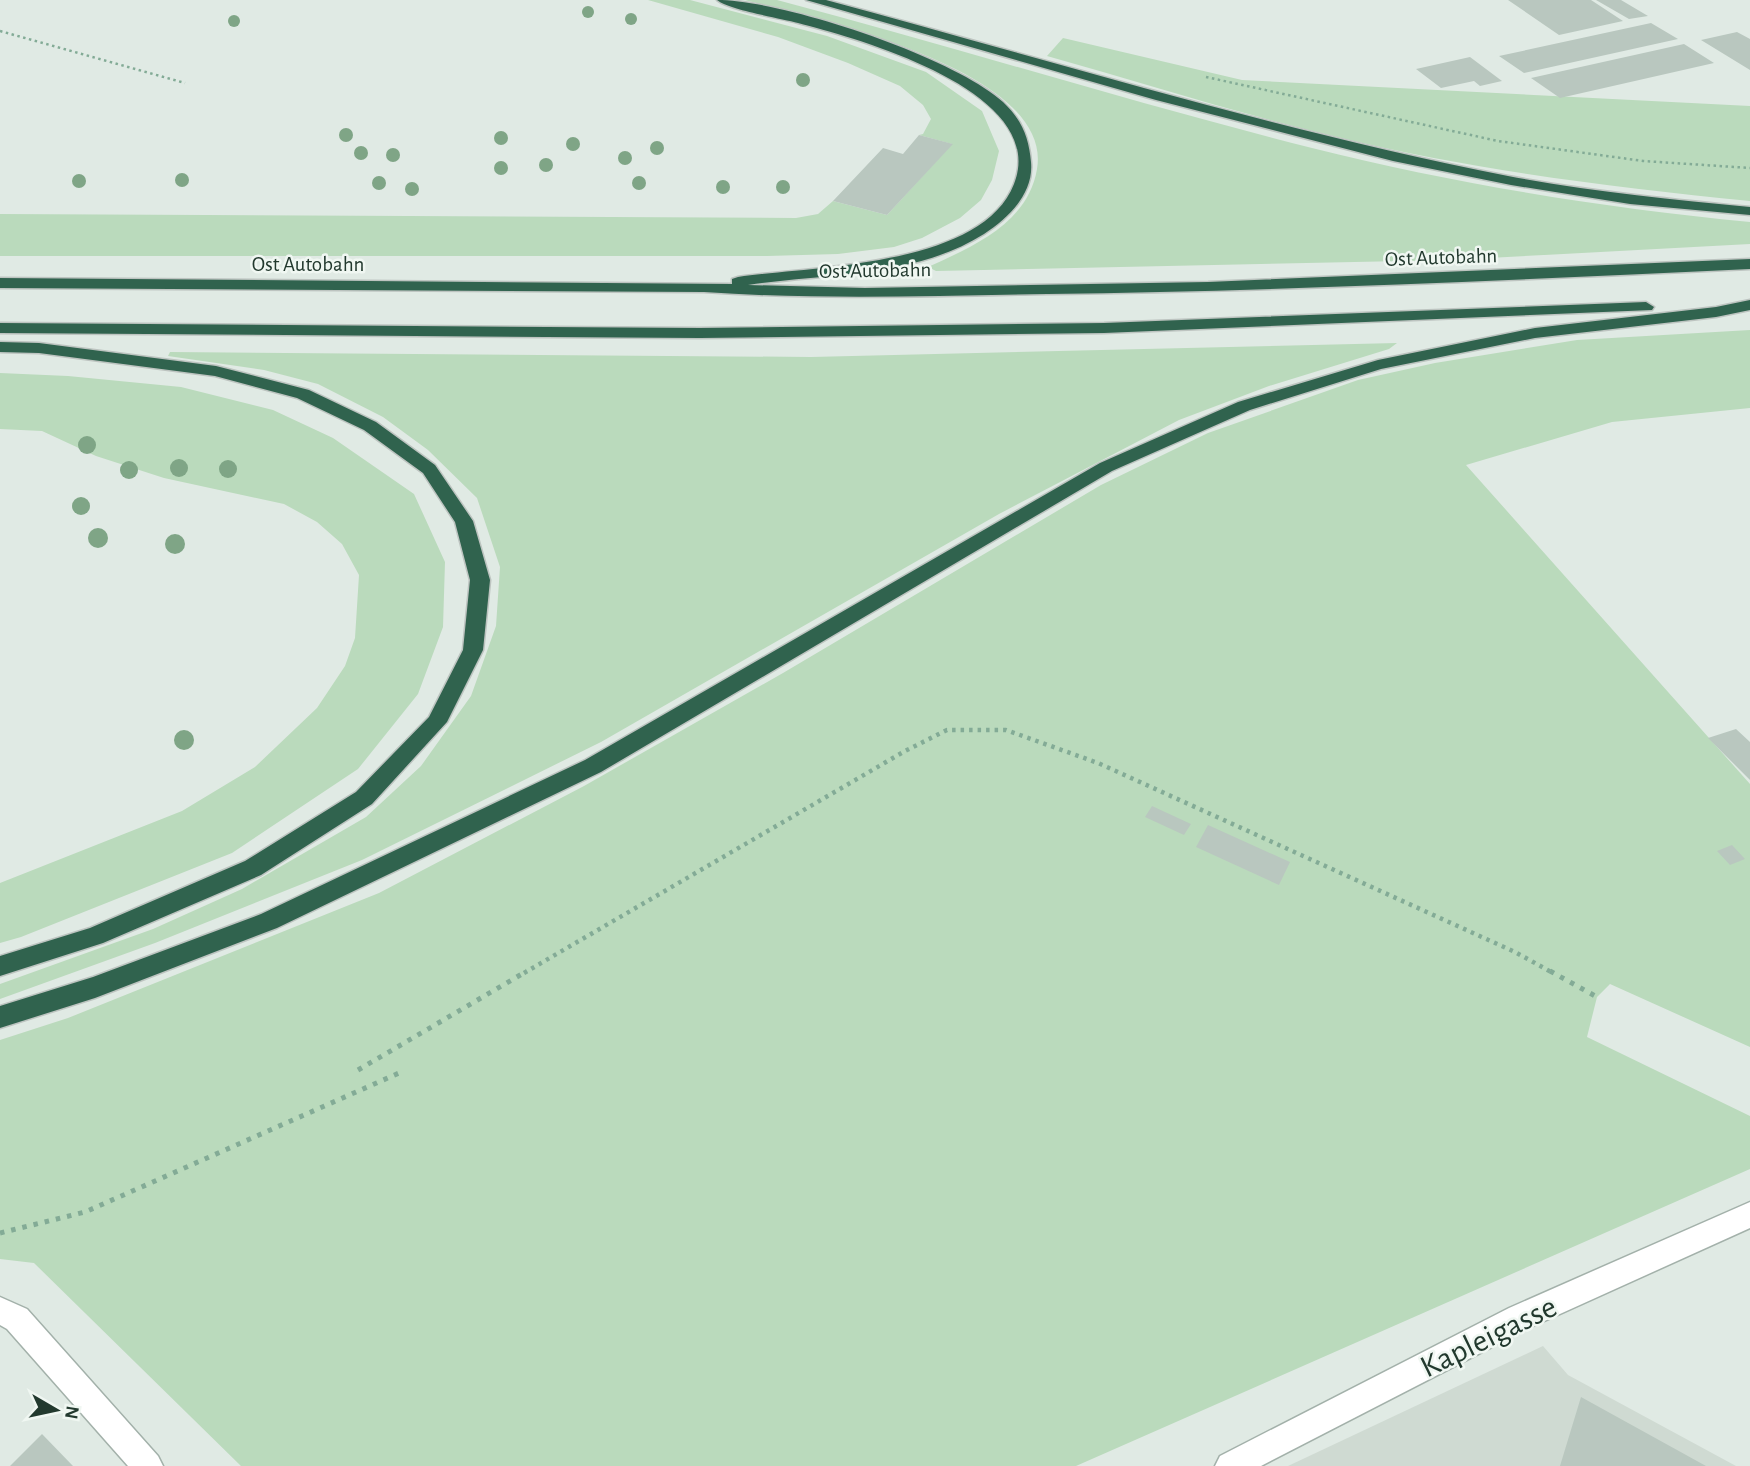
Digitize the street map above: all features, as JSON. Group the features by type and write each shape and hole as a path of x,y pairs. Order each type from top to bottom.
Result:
{"highway":[{"path":"704,287 768,276 818,274 882,265 939,250 964,239 1000,215 1014,199 1026,169 1026,154 1016,123 1003,108 970,82 912,55 829,28 723,0"},
{"path":"812,0 1214,113 1386,157 1535,186 1750,211"},
{"name":"Ost Autobahn","path":"0,283 704,287 767,292 1096,289 1509,276 1750,264"},
{"path":"0,328 700,332 1104,328 1750,303"},
{"path":"0,1017 95,986 269,921 593,766 1106,467 1244,407 1378,365 1535,333 1716,312 1750,303"},
{"path":"0,347 39,348 216,371 303,394 326,404 370,426 429,469 464,521 480,580 473,650 437,722 364,798 253,868 95,936 0,966"}],"street":[{"name":"Kapleigasse","path":"1230,1466 1519,1318 1750,1214"},
{"path":"0,1311 17,1319 148,1466"}],"path":[{"path":"0,31 185,82"},
{"path":"1195,74 1498,141 1643,161 1750,168"},
{"path":"358,1070 905,751 947,730 1006,730 1098,763 1515,952 1597,997"},
{"path":"0,1233 85,1212 399,1073"}],"shaded area":[{"path":"1543,1346 1568,1375 1736,1466 1288,1466"}],"green space":[{"path":"648,0 690,0 827,36 926,72 982,111 999,151 992,180 981,200 960,218 922,238 894,247 838,254 0,256 0,214 796,218 818,214 833,201 887,215 952,144 919,135 923,134 931,119 923,105 900,86 778,37"},
{"path":"745,0 777,0 1178,113 1366,161 1530,193 1640,210 1750,222 1750,244 1451,260 936,271 928,267 980,241 1011,218 1023,204 1032,188 1037,169 1032,134 1008,104 971,77 924,54 823,20"},
{"path":"1063,38 1242,80 1750,106 1750,201 1542,176 1439,159 1337,137 1047,56"},
{"path":"1750,330 1750,408 1612,422 1466,465 1750,784 1750,1047 1610,984 1597,997 1587,1037 1750,1116 1750,1169 1076,1466 241,1466 34,1263 0,1259 0,1040 68,1018 379,893 584,786 783,673 1101,485 1208,433 1358,380 1435,363 1577,340"},
{"path":"1397,343 1389,349 1269,386 1179,420 999,514 601,742 362,860 155,943 0,999 0,984 153,929 242,889 366,817 421,766 471,696 496,626 500,567 477,498 428,450 383,417 318,384 264,370 168,356 170,352 811,357"},
{"path":"0,373 68,376 181,387 273,410 333,438 414,494 445,562 443,627 418,694 358,769 232,853 0,943 0,883 182,811 255,767 317,708 345,666 355,638 359,575 342,544 317,522 284,504 164,478 96,456 42,431 0,429"}],"building":[{"path":"1508,0 1591,0 1623,21 1559,35"},
{"path":"1596,0 1621,0 1648,16 1629,19"},
{"path":"1651,23 1678,39 1524,73 1499,56"},
{"path":"1737,32 1750,39 1750,70 1701,40"},
{"path":"1684,44 1714,63 1560,98 1531,78"},
{"path":"1470,57 1502,81 1480,86 1474,81 1441,88 1416,69"},
{"path":"919,135 953,144 887,215 833,201 883,148 903,154"},
{"path":"1736,729 1750,742 1750,780 1708,738"},
{"path":"1152,806 1191,824 1184,835 1145,817"},
{"path":"1208,825 1290,862 1279,885 1196,847"},
{"path":"1732,845 1745,859 1730,865 1717,851"},
{"path":"1581,1397 1706,1466 1560,1466"},
{"path":"42,1434 73,1466 10,1466"}]}
